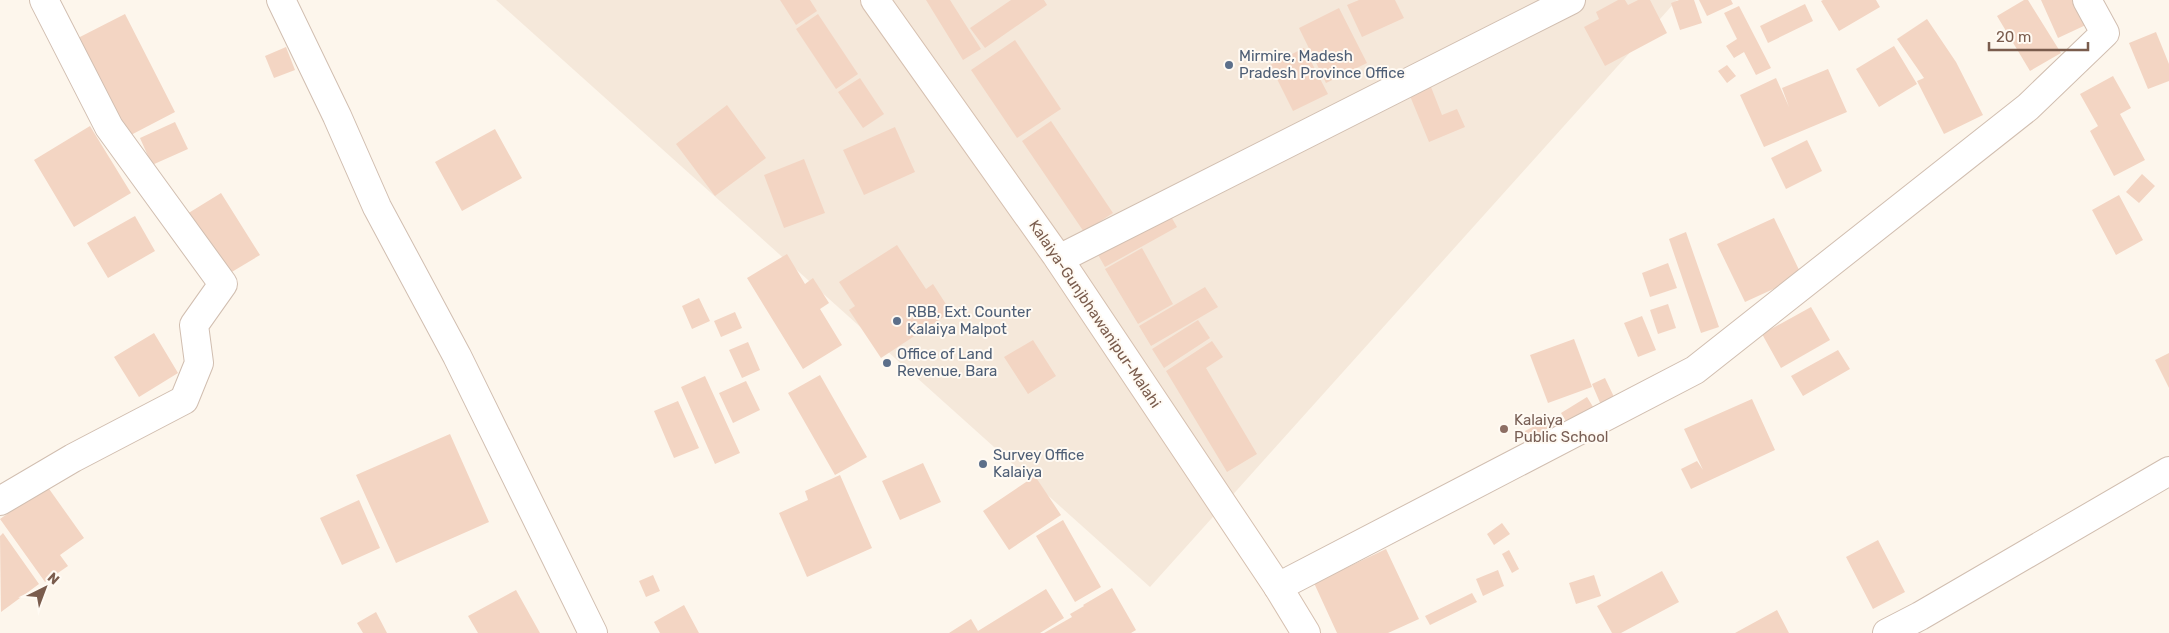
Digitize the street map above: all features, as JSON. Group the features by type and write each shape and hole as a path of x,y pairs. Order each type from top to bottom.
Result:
{"street":[{"path":"0,501 73,458 184,400 199,363 194,325 222,284 109,127 44,0"},
{"path":"281,0 337,116 377,207 457,356 593,633"},
{"name":"Kalaiya-Gunjbhawanipur-Malahi","path":"875,0 1059,259 1278,587 1306,633"},
{"path":"1059,259 1571,0"},
{"path":"1278,587 1695,370 2028,107 2105,33 2087,0"},
{"path":"1887,633 1920,616 2169,471"}],"shaded area":[{"path":"496,0 1677,0 1150,587"}],"building":[{"path":"780,0 810,0 817,11 796,25"},
{"path":"926,0 950,0 981,49 963,60"},
{"path":"1011,0 1044,0 1047,5 985,48 970,28"},
{"path":"1359,0 1395,0 1404,18 1362,37 1347,5"},
{"path":"1618,0 1625,0 1628,5 1638,0 1650,0 1667,33 1605,66 1584,27 1599,19 1596,12"},
{"path":"1679,0 1694,0 1702,23 1680,30 1671,3"},
{"path":"1699,0 1731,0 1733,4 1707,16"},
{"path":"1876,0 1880,7 1839,31 1821,1"},
{"path":"2024,0 2028,0 2061,53 2030,71 1997,16"},
{"path":"2041,0 2078,0 2088,24 2058,38"},
{"path":"1805,4 1813,21 1768,43 1760,26"},
{"path":"1739,6 1771,68 1756,75 1744,52 1734,58 1726,46 1737,39 1724,13"},
{"path":"1339,8 1367,63 1326,83 1299,28"},
{"path":"125,14 175,112 127,137 76,39"},
{"path":"818,14 858,74 836,89 796,29"},
{"path":"1927,19 1956,62 1983,115 1944,134 1917,81 1924,78 1897,39"},
{"path":"2156,32 2169,64 2169,81 2148,89 2129,43"},
{"path":"1015,40 1061,109 1017,138 971,70"},
{"path":"1894,46 1917,84 1879,107 1856,69"},
{"path":"286,47 295,70 274,78 265,56"},
{"path":"1304,48 1328,94 1293,111 1270,65"},
{"path":"1727,65 1736,76 1727,83 1718,71"},
{"path":"1828,69 1847,112 1764,147 1740,95 1776,78 1789,107 1782,88"},
{"path":"2113,76 2131,108 2120,114 2145,160 2114,176 2090,131 2098,126 2080,94"},
{"path":"860,78 884,114 863,128 838,92"},
{"path":"1431,87 1442,115 1457,109 1465,127 1429,142 1410,96"},
{"path":"727,105 766,158 715,196 676,144"},
{"path":"1051,121 1113,213 1084,232 1022,141"},
{"path":"175,122 188,149 152,165 140,138"},
{"path":"90,126 131,193 74,227 34,160"},
{"path":"895,127 915,172 864,195 843,150"},
{"path":"495,129 522,178 462,211 435,162"},
{"path":"1807,140 1822,171 1786,189 1771,158"},
{"path":"804,159 825,213 784,228 764,175"},
{"path":"2142,174 2155,186 2139,203 2126,192"},
{"path":"221,193 260,255 225,276 187,214"},
{"path":"2119,195 2143,240 2116,255 2092,210"},
{"path":"1169,213 1177,227 1105,267 1097,253"},
{"path":"135,216 155,251 108,278 87,243"},
{"path":"1774,218 1802,276 1745,302 1717,244"},
{"path":"1686,232 1719,327 1701,333 1669,239"},
{"path":"897,245 926,289 933,284 951,312 881,358 849,310 855,306 839,282"},
{"path":"1142,248 1173,304 1138,324 1105,269"},
{"path":"787,254 805,284 813,278 829,303 820,309 842,345 803,369 747,278"},
{"path":"1668,263 1677,288 1650,297 1642,273"},
{"path":"1205,287 1218,307 1151,346 1139,326"},
{"path":"699,298 710,321 692,329 682,306"},
{"path":"1668,304 1676,328 1658,334 1650,310"},
{"path":"1811,307 1830,340 1781,368 1762,334"},
{"path":"735,312 742,328 721,337 714,321"},
{"path":"1642,316 1656,350 1638,357 1624,323"},
{"path":"1198,320 1210,338 1164,368 1152,349"},
{"path":"154,333 178,373 139,397 114,357"},
{"path":"1574,339 1592,387 1548,403 1530,355"},
{"path":"1033,340 1056,376 1028,394 1004,357"},
{"path":"1212,341 1223,357 1206,368 1257,454 1227,472 1166,371"},
{"path":"748,342 760,370 742,378 729,350"},
{"path":"1838,350 1850,369 1803,396 1791,376"},
{"path":"2169,353 2169,388 2155,360"},
{"path":"820,375 867,457 835,475 788,393"},
{"path":"705,376 740,453 715,464 681,387"},
{"path":"1605,378 1615,399 1601,405 1592,384"},
{"path":"746,381 760,410 733,423 719,393"},
{"path":"1587,397 1595,410 1569,426 1561,413"},
{"path":"1752,399 1775,450 1691,489 1681,469 1697,461 1703,470 1684,429"},
{"path":"678,401 699,448 674,458 654,411"},
{"path":"1550,418 1556,429 1530,442 1525,431"},
{"path":"450,434 489,522 396,563 356,475"},
{"path":"923,463 941,502 900,520 882,481"},
{"path":"840,475 872,548 807,577 779,513 808,500 805,491"},
{"path":"1035,476 1061,515 1009,550 983,511"},
{"path":"47,486 84,538 60,555 68,566 45,582 0,519"},
{"path":"359,500 380,548 342,565 320,518"},
{"path":"1063,520 1101,587 1075,602 1036,536"},
{"path":"1502,523 1510,534 1494,545 1487,534"},
{"path":"3,533 39,584 1,612 0,536"},
{"path":"1878,540 1905,592 1873,609 1846,557"},
{"path":"1386,549 1419,619 1388,633 1337,633 1314,583"},
{"path":"1509,550 1519,569 1512,573 1502,554"},
{"path":"1498,570 1504,586 1483,596 1476,579"},
{"path":"1662,571 1679,602 1621,633 1612,633 1597,606"},
{"path":"653,575 660,591 646,597 639,581"},
{"path":"1594,575 1601,596 1576,604 1569,583"},
{"path":"1112,588 1136,630 1131,633 1044,633 1072,617 1070,614"},
{"path":"1046,589 1064,618 1040,633 949,633 971,619 978,631"},
{"path":"516,590 540,633 478,633 468,616"},
{"path":"1472,593 1477,602 1430,625 1425,616"},
{"path":"684,605 699,633 660,633 654,622"},
{"path":"1777,610 1789,633 1735,633"},
{"path":"376,612 387,633 363,633 357,623"}],"place":[{"name":"Mirmire, Madesh Pradesh Province Office","path":"1229,65"},
{"name":"RBB, Ext. Counter Kalaiya Malpot","path":"897,321"},
{"name":"Office of Land Revenue, Bara","path":"887,363"},
{"name":"Kalaiya Public School","path":"1504,429"},
{"name":"Survey Office Kalaiya","path":"983,464"}]}
